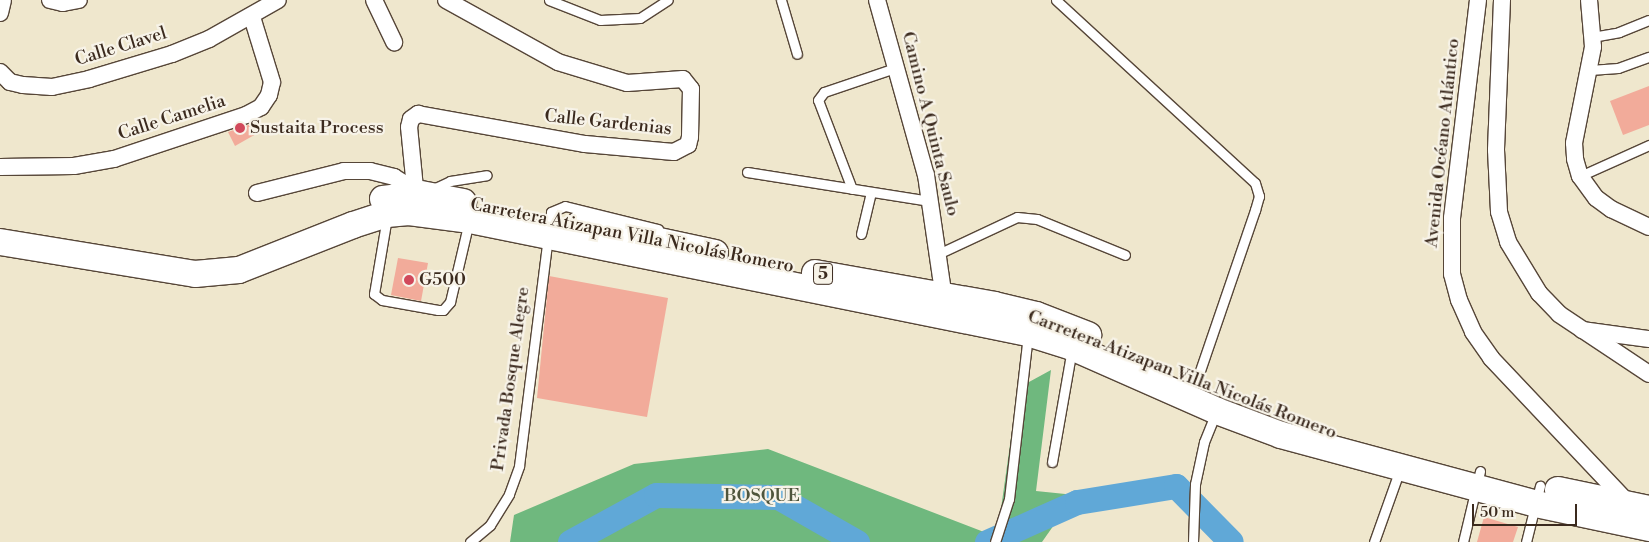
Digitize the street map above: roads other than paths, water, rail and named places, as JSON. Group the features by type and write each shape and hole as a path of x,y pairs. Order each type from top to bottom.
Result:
{"main road":[{"name":"Carretera Atizapan Villa Nicolás Romero","path":"0,224 196,257 238,251 272,240 347,208 418,191 548,227 946,308 1080,331 1196,382 1343,437 1478,480 1640,517"},
{"name":"Carretera Atizapan Villa Nicolás Romero","path":"0,242 195,274 239,270 353,224 387,214 409,212 548,227 728,256 946,308"},
{"name":"Carretera Atizapan Villa Nicolás Romero","path":"991,315 1028,333 1072,347 1217,411 1281,435 1401,469 1478,480"}],"street":[{"path":"0,13 3,0"},
{"path":"50,0 63,3 79,0"},
{"name":"Calle Clavel","path":"0,72 10,82 23,86 52,86 89,79 172,54 252,17 278,0"},
{"path":"374,0 394,42"},
{"name":"Calle Gardenias","path":"418,191 410,119 418,114 546,138 614,146 674,152 688,145 690,89 683,80 627,82 566,65 530,49 446,0"},
{"name":"Camino A Quinta Saulo","path":"877,0 898,67 930,201 946,308"},
{"name":"Avenida Océano Atlántico","path":"1478,0 1452,218 1452,274 1459,300 1473,332 1491,358 1640,517"},
{"path":"1502,0 1496,150 1499,212 1508,242 1522,268 1539,293 1578,329 1649,374"},
{"path":"1589,0 1592,37 1590,70 1574,143 1580,176 1596,198 1611,209 1649,227"},
{"name":"Calle Camelia","path":"0,167 74,166 114,159 246,115 261,107 269,95 272,82 252,17"},
{"path":"257,193 344,171 370,171 394,177 418,191"},
{"path":"1578,329 1649,339"}],"lane":[{"path":"549,0 600,20 640,18 668,0"},
{"path":"781,0 796,54"},
{"path":"1056,0 1255,183 1259,196 1255,210 1196,382"},
{"path":"1592,37 1619,32 1649,20"},
{"path":"1590,70 1618,68 1649,57"},
{"path":"852,189 818,100 824,92 898,67"},
{"path":"1580,176 1649,145"},
{"path":"747,172 930,201"},
{"path":"418,191 450,181 487,175"},
{"path":"861,234 871,192"},
{"path":"387,214 374,294 382,300 438,310 450,302 470,220"},
{"path":"938,254 1017,217 1037,219 1125,255"},
{"name":"Privada Bosque Alegre","path":"470,542 490,525 509,494 519,466 548,227"},
{"path":"995,542 1008,499 1028,333"},
{"path":"1052,462 1072,347"},
{"path":"1193,542 1195,484 1204,442 1217,411"},
{"path":"1374,542 1401,469"},
{"path":"1463,542 1478,480"},
{"path":"1526,542 1538,495"}],"waterway":[{"path":"987,542 1077,502 1176,486 1231,542"},
{"path":"570,542 656,495 778,497 857,542"}],"place":[{"name":"Sustaita Process","path":"240,128"},
{"name":"G500","path":"409,280"}],"park label":[{"name":"BOSQUE","path":"762,496"}]}
